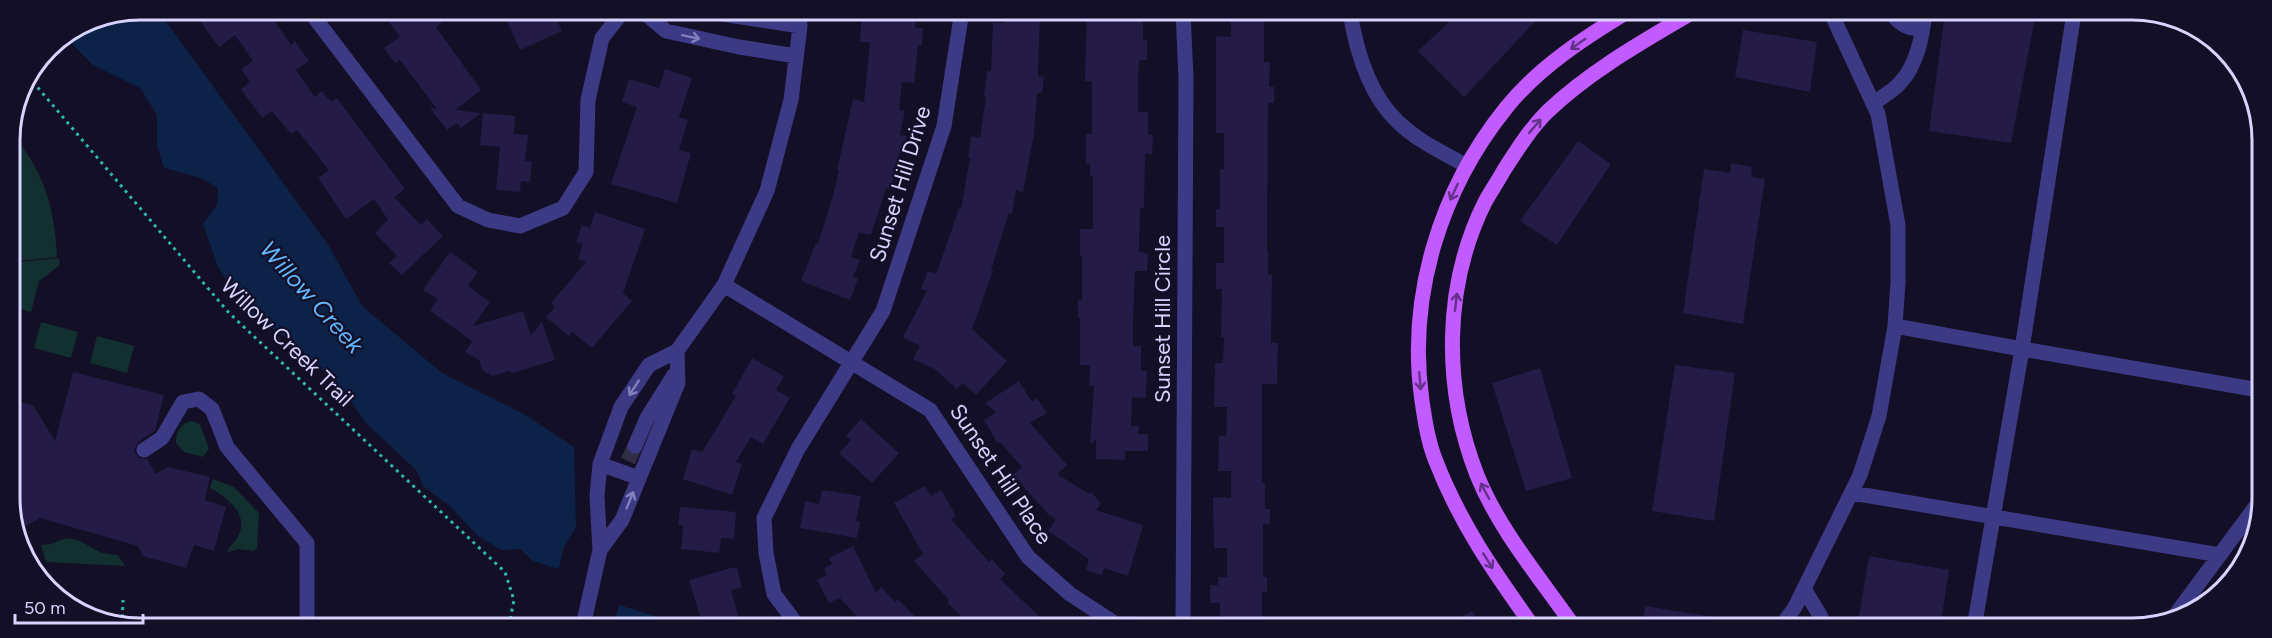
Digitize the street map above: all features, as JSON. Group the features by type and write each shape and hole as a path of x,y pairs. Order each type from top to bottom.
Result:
{"main road":[{"path":"1528,618 1495,573 1459,516 1435,458 1427,430 1419,381 1419,330 1425,279 1443,216 1467,166 1507,107 1538,75 1575,46 1615,20"},
{"path":"1568,618 1503,524 1474,465 1459,422 1453,379 1452,332 1458,286 1466,253 1485,202 1520,144 1546,114 1579,85 1680,20"}],"street":[{"path":"316,20 458,206 488,220 520,226 563,208 586,172 588,100 602,38 616,20"},
{"path":"653,20 666,31 739,47 796,56"},
{"path":"761,20 800,26"},
{"path":"585,618 600,550 597,496 600,464 621,407 649,365 677,351 724,285 767,191 791,100 800,20"},
{"name":"Sunset Hill Drive","path":"852,361 883,311 944,126 961,20"},
{"name":"Sunset Hill Circle","path":"1183,20 1186,79 1183,618"},
{"path":"1351,20 1356,47 1374,90 1396,121 1425,143 1467,166"},
{"path":"1787,618 1795,607 1860,475 1879,416 1895,326 1898,225 1878,114 1834,20"},
{"path":"1897,20 1904,26 1914,29 1924,20"},
{"path":"1874,103 1900,83 1912,65 1924,20"},
{"path":"1976,618 2022,349 2073,20"},
{"name":"Sunset Hill Place","path":"724,285 930,410 1028,556 1070,594 1107,618"},
{"path":"1895,326 2253,389"},
{"path":"600,550 622,519 630,470 678,383 677,351"},
{"path":"792,618 774,594 766,553 764,518 798,449 852,361"},
{"path":"615,424 638,439 647,418 678,368"},
{"path":"144,450 162,438 183,402 199,399 212,409 228,447 307,543 307,618"},
{"path":"600,464 630,470"},
{"path":"1852,493 2220,555"},
{"path":"2180,608 2251,513"},
{"path":"1804,589 1821,618"}],"path":[{"name":"Willow Creek Trail","path":"34,83 229,313 506,572 514,600 511,618"},
{"path":"123,600 123,617"}],"green space":[{"path":"20,143 31,159 45,189 53,221 57,257 20,261"},
{"path":"59,258 60,265 39,281 31,312 20,309 20,262"},
{"path":"41,322 78,332 71,358 34,348"},
{"path":"97,336 134,346 127,373 90,363"},
{"path":"192,421 200,424 209,449 203,457 184,452 176,443 180,429 185,423"},
{"path":"213,479 234,487 259,513 257,548 254,551 239,549 227,552 238,536 241,521 235,508 223,496 210,488"},
{"path":"66,538 78,540 102,553 118,555 125,566 46,562 41,545"}],"water":[{"name":"Willow Creek","path":"165,20 329,246 362,306 442,373 524,414 574,447 576,527 564,547 559,569 533,561 520,549 501,550 477,535 450,506 423,486 417,471 365,422 352,403 323,370 296,345 245,309 218,267 203,224 217,205 218,188 201,178 164,168 157,145 157,115 140,88 93,65 70,42 86,32 108,24 124,21"},
{"path":"619,605 661,618 615,618"}],"building":[{"path":"199,20 274,20 291,45 295,41 309,61 296,70 315,97 322,91 331,102 337,98 405,189 394,197 421,225 427,219 443,236 402,275 389,263 397,256 375,233 388,220 374,199 346,219 318,178 329,170 297,130 291,134 272,111 262,118 241,89 250,82 241,69 253,61 235,35 219,47"},
{"path":"387,20 441,20 442,22 436,27 481,90 455,110 481,113 461,128 457,123 447,130 430,108 437,109 400,60 395,63 384,48 400,37"},
{"path":"506,20 557,20 562,31 520,50"},
{"path":"861,20 915,20 915,28 923,28 922,45 918,45 914,83 902,82 899,110 905,111 900,135 907,136 903,154 899,153 891,189 886,188 871,235 859,232 851,257 860,260 853,277 858,279 850,300 801,281 816,243 818,244 834,192 853,99 864,102 870,42 860,42"},
{"path":"1005,20 1040,20 1038,76 1044,77 1042,93 1037,93 1034,134 1023,192 1016,190 1012,214 1009,213 991,270 993,271 972,329 1007,361 976,395 963,383 957,389 936,370 913,359 920,346 903,337 927,291 921,289 928,271 936,274 959,209 961,209 970,158 968,157 971,136 980,138 987,71 991,71 993,23 1005,23"},
{"path":"1087,20 1143,20 1143,40 1147,40 1147,60 1139,60 1138,112 1148,112 1148,135 1153,135 1152,154 1145,154 1144,208 1140,208 1139,252 1148,253 1147,271 1135,271 1133,346 1141,346 1141,370 1147,371 1146,398 1132,397 1131,426 1139,426 1138,434 1148,434 1148,451 1125,451 1125,460 1096,459 1096,439 1090,445 1094,386 1089,386 1090,365 1080,365 1078,300 1082,300 1082,256 1080,256 1080,229 1093,229 1093,176 1090,176 1090,164 1086,164 1086,134 1092,134 1092,81 1085,81"},
{"path":"1231,20 1264,20 1264,62 1270,62 1269,87 1274,87 1274,103 1268,103 1267,250 1268,275 1272,275 1271,343 1278,343 1277,384 1262,384 1262,483 1265,483 1265,509 1270,509 1270,524 1263,524 1263,577 1267,577 1267,592 1262,592 1262,618 1220,618 1220,603 1210,603 1210,585 1218,585 1218,577 1227,577 1227,548 1214,548 1213,497 1231,498 1231,471 1218,471 1219,436 1226,436 1227,407 1214,407 1215,363 1223,363 1224,337 1221,337 1222,289 1216,289 1216,263 1224,263 1224,227 1216,227 1216,209 1220,209 1220,169 1224,169 1224,133 1216,133 1216,36 1231,37"},
{"path":"1451,20 1536,20 1464,97 1418,51"},
{"path":"1944,20 2035,20 2011,143 1929,131"},
{"path":"1743,30 1817,42 1810,92 1735,77"},
{"path":"665,69 692,78 679,117 688,120 679,150 691,153 677,203 611,184 637,107 622,102 629,79 659,88"},
{"path":"483,113 515,116 514,134 528,135 525,161 532,162 530,182 521,181 520,192 496,190 500,147 480,145"},
{"path":"1578,141 1611,164 1557,245 1520,221"},
{"path":"1731,163 1752,167 1751,177 1765,179 1743,324 1683,313 1704,169 1730,173"},
{"path":"595,212 645,229 623,293 632,301 592,348 572,332 569,336 546,317 555,307 551,303 586,262 578,259 583,244 576,242 582,225 590,228"},
{"path":"450,252 478,272 468,286 490,302 473,326 523,311 531,335 542,322 555,360 513,373 509,371 492,376 482,370 479,360 465,352 472,341 430,311 438,299 423,290"},
{"path":"752,358 784,376 776,390 790,398 763,444 751,437 736,462 742,464 732,495 683,479 692,449 702,452 736,396 732,394"},
{"path":"1675,365 1735,373 1714,521 1652,511"},
{"path":"1540,368 1572,478 1526,491 1492,383"},
{"path":"73,372 164,395 155,431 138,442 134,451 139,458 147,459 156,474 168,467 210,477 205,500 226,507 214,551 194,545 186,568 143,556 138,546 40,518 24,528 20,499 20,402 33,405 55,441"},
{"path":"1019,381 1032,402 1037,398 1047,413 1030,423 1067,465 1057,474 1089,494 1091,492 1101,503 1096,510 1143,525 1128,576 1104,568 1102,575 1086,570 1089,559 1048,531 1056,519 1049,515 1013,475 1022,467 1000,442 998,444 984,420 996,412 985,403"},
{"path":"861,419 899,453 872,483 839,453 851,440 846,436"},
{"path":"925,486 931,496 941,490 956,516 951,519 989,562 992,559 1005,574 1000,579 1039,616 1037,618 963,618 914,561 923,554 894,503"},
{"path":"822,490 861,496 856,521 860,522 857,538 800,528 805,501 819,504"},
{"path":"680,507 736,512 734,539 721,538 719,553 681,549 683,525 678,525"},
{"path":"853,546 876,593 881,587 895,602 898,599 916,618 859,618 840,598 829,603 817,580 827,575 824,568 832,564 829,558"},
{"path":"1869,556 1949,570 1942,618 1859,618"},
{"path":"737,568 742,587 731,590 739,618 701,618 689,580"},
{"path":"1645,606 1720,618 1643,618"},
{"path":"1472,611 1476,618 1460,618"}],"tunnel":[{"path":"628,461 635,446"}]}
